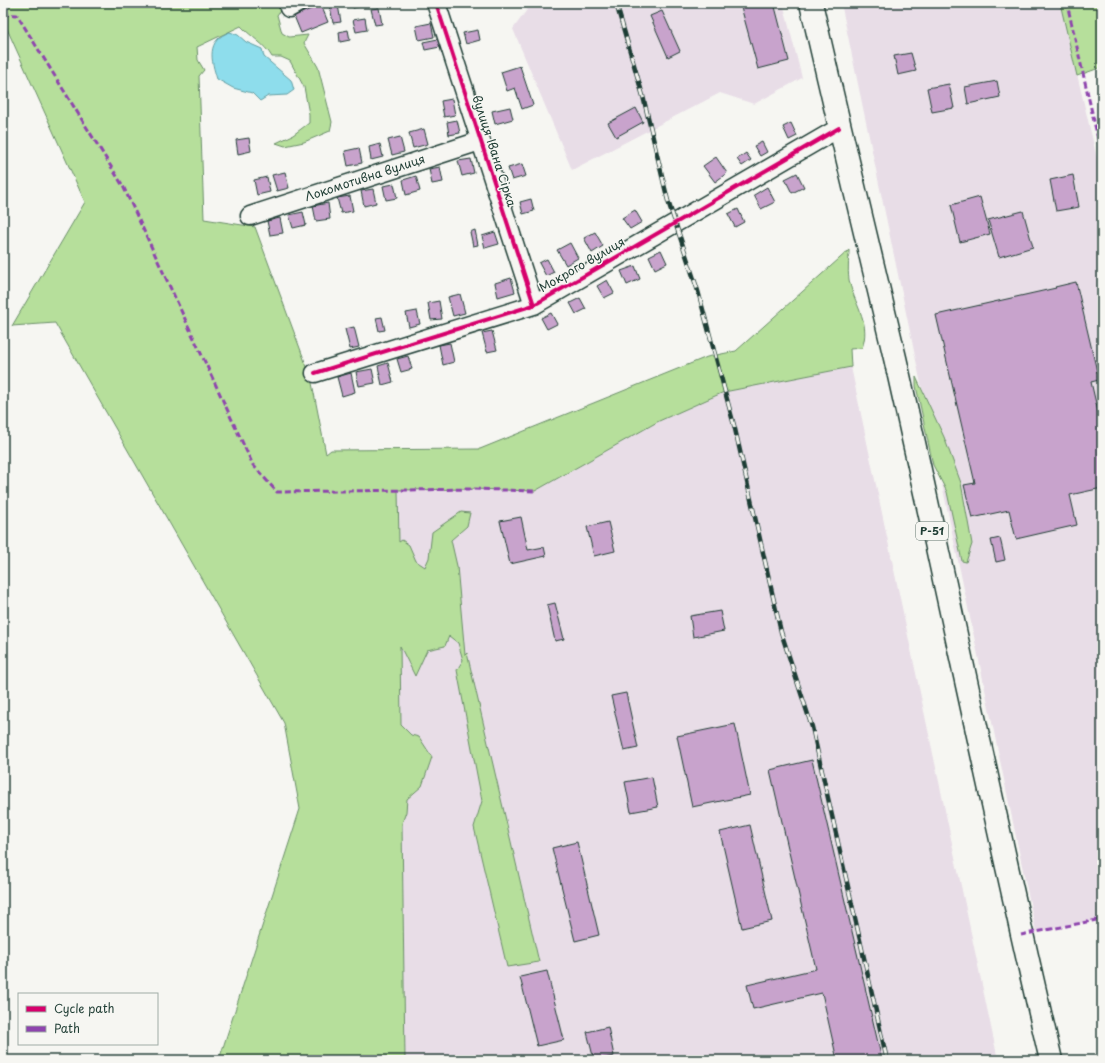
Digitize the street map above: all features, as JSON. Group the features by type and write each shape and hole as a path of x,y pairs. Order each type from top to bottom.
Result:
{"main road":[{"name":"Р-51","path":"811,3 894,358 1021,935 1051,1060"}],"street":[{"name":"вулиця Івана Сірка","path":"436,3 534,305"},
{"name":"Мокрого вулиця","path":"315,373 534,305 839,128"},
{"name":"Локомотивна вулиця","path":"250,216 480,141"}],"shaded area":[{"path":"532,3 783,3 802,78 754,104 720,93 572,170 513,29"},
{"path":"841,3 1060,3 1102,179 1102,919 1036,932"},
{"path":"851,367 998,1060 405,1060 398,490 472,489 535,491 659,421 724,392"}],"green space":[{"path":"3,3 288,3 285,4 277,15 282,33 289,37 308,35 304,43 318,67 332,122 330,131 304,142 285,146 276,143 293,135 309,123 309,114 304,87 290,61 281,57 272,57 262,44 241,26 197,47 198,60 204,70 199,76 204,219 255,227 311,378 326,454 331,450 480,449 707,357 736,351 849,250 849,280 862,316 865,331 862,348 850,349 851,367 724,392 659,421 535,491 472,489 398,490 399,542 402,540 409,545 416,561 425,567 429,558 432,532 461,512 470,513 467,526 451,540 457,566 465,655 467,653 539,962 507,967 474,827 482,801 457,670 463,660 458,643 449,636 445,646 427,650 415,676 400,646 401,725 411,735 419,737 432,757 422,786 407,799 406,812 402,823 405,1060 219,1060 300,809 284,723 55,323 12,326 85,202 3,20"},
{"path":"1060,3 1102,3 1102,67 1077,76"},
{"path":"916,377 944,437 961,483 972,544 966,562 962,561 947,492 933,465 916,386"}],"water":[{"path":"230,32 238,35 246,42 262,49 264,57 291,80 294,90 287,95 268,96 260,101 252,93 233,88 217,79 213,65 212,51 217,40"}],"building":[{"path":"352,3 360,3 361,6 353,8"},
{"path":"740,3 774,3 789,61 758,69"},
{"path":"321,5 328,22 301,33 294,16"},
{"path":"338,5 341,22 333,23 330,6"},
{"path":"379,8 382,24 375,25 371,9"},
{"path":"662,11 680,51 668,57 650,16"},
{"path":"365,18 367,30 356,32 353,20"},
{"path":"431,23 434,37 419,40 416,26"},
{"path":"348,30 350,40 340,42 339,32"},
{"path":"478,30 480,40 466,44 463,33"},
{"path":"438,39 440,47 425,50 423,42"},
{"path":"911,53 916,71 898,75 894,56"},
{"path":"520,66 533,105 522,109 515,88 507,91 501,72"},
{"path":"997,81 1000,97 968,104 965,87"},
{"path":"949,84 954,108 932,112 927,88"},
{"path":"452,99 455,115 444,117 441,101"},
{"path":"510,107 513,119 495,124 492,111"},
{"path":"636,108 643,122 616,137 608,123"},
{"path":"457,120 460,133 449,135 447,122"},
{"path":"791,123 797,136 789,140 783,127"},
{"path":"424,129 428,144 413,148 409,133"},
{"path":"400,137 404,152 392,155 388,140"},
{"path":"249,138 251,151 238,154 236,140"},
{"path":"762,142 767,152 760,156 754,146"},
{"path":"380,144 383,157 371,160 369,147"},
{"path":"359,148 362,163 348,166 345,151"},
{"path":"746,153 751,160 742,166 737,159"},
{"path":"716,157 727,173 715,182 703,166"},
{"path":"471,159 474,173 462,176 458,161"},
{"path":"522,164 526,176 512,180 508,168"},
{"path":"440,167 443,182 432,184 429,169"},
{"path":"285,172 289,188 277,191 272,175"},
{"path":"797,173 804,187 792,193 785,179"},
{"path":"1073,175 1079,207 1056,211 1050,180"},
{"path":"416,176 420,191 406,195 403,180"},
{"path":"267,177 270,192 257,195 254,180"},
{"path":"394,184 397,198 386,200 383,186"},
{"path":"767,187 775,202 761,209 754,195"},
{"path":"373,189 376,203 364,206 361,191"},
{"path":"350,196 353,211 341,213 337,198"},
{"path":"980,197 990,234 960,242 951,205"},
{"path":"531,199 534,211 523,214 520,202"},
{"path":"328,203 330,219 316,221 313,206"},
{"path":"738,209 744,222 735,227 728,214"},
{"path":"635,210 642,222 630,229 622,218"},
{"path":"1023,211 1033,247 999,257 988,220"},
{"path":"303,212 306,225 293,228 289,215"},
{"path":"280,218 283,233 270,235 267,221"},
{"path":"475,230 478,245 473,246 470,232"},
{"path":"495,232 499,244 485,248 482,236"},
{"path":"595,232 603,246 592,253 584,238"},
{"path":"570,243 578,258 566,265 557,250"},
{"path":"661,250 667,263 655,269 649,256"},
{"path":"547,259 554,272 546,276 539,263"},
{"path":"635,266 640,279 627,285 621,271"},
{"path":"511,278 515,292 498,297 495,283"},
{"path":"607,280 614,293 604,298 597,286"},
{"path":"1076,282 1099,380 1091,382 1102,429 1102,488 1070,495 1077,525 1016,539 1009,510 972,518 964,485 975,483 936,315 1056,288 1055,287"},
{"path":"460,294 465,313 453,316 448,297"},
{"path":"580,298 586,309 576,314 570,303"},
{"path":"439,301 442,319 431,320 428,303"},
{"path":"417,311 420,324 409,327 406,313"},
{"path":"551,313 557,324 547,329 541,318"},
{"path":"382,317 385,330 379,331 376,318"},
{"path":"354,327 359,347 350,349 345,329"},
{"path":"492,331 497,350 487,352 482,333"},
{"path":"450,343 454,362 443,365 439,345"},
{"path":"408,356 412,369 401,372 397,359"},
{"path":"388,363 393,382 382,385 378,366"},
{"path":"372,369 375,383 359,386 356,372"},
{"path":"351,373 355,392 342,396 337,377"},
{"path":"521,517 528,550 544,547 546,556 510,564 500,521"},
{"path":"608,522 615,551 594,556 587,527"},
{"path":"1000,538 1005,560 996,562 991,540"},
{"path":"555,603 564,639 555,641 547,605"},
{"path":"720,611 724,631 693,637 690,616"},
{"path":"626,693 638,748 624,751 611,696"},
{"path":"735,724 750,795 692,807 677,736"},
{"path":"812,760 882,1060 837,1060 822,993 753,1009 747,985 816,969 770,770"},
{"path":"652,777 658,807 631,812 625,782"},
{"path":"750,825 772,921 742,928 720,832"},
{"path":"577,842 599,935 575,941 552,848"},
{"path":"547,971 564,1040 537,1046 520,977"},
{"path":"608,1027 614,1056 594,1060 587,1032"}],"railway":[{"path":"616,3 643,96 668,201 698,291 735,429 781,632 812,727 887,1060"}],"marked path":[{"path":"1064,3 1068,8 1102,156"},
{"path":"3,14 17,15 123,186 253,465 277,492 472,489 535,491"},
{"path":"1021,935 1102,919"}],"cycle path":[{"path":"436,3 534,305"},
{"path":"315,373 534,305 839,128"}]}
